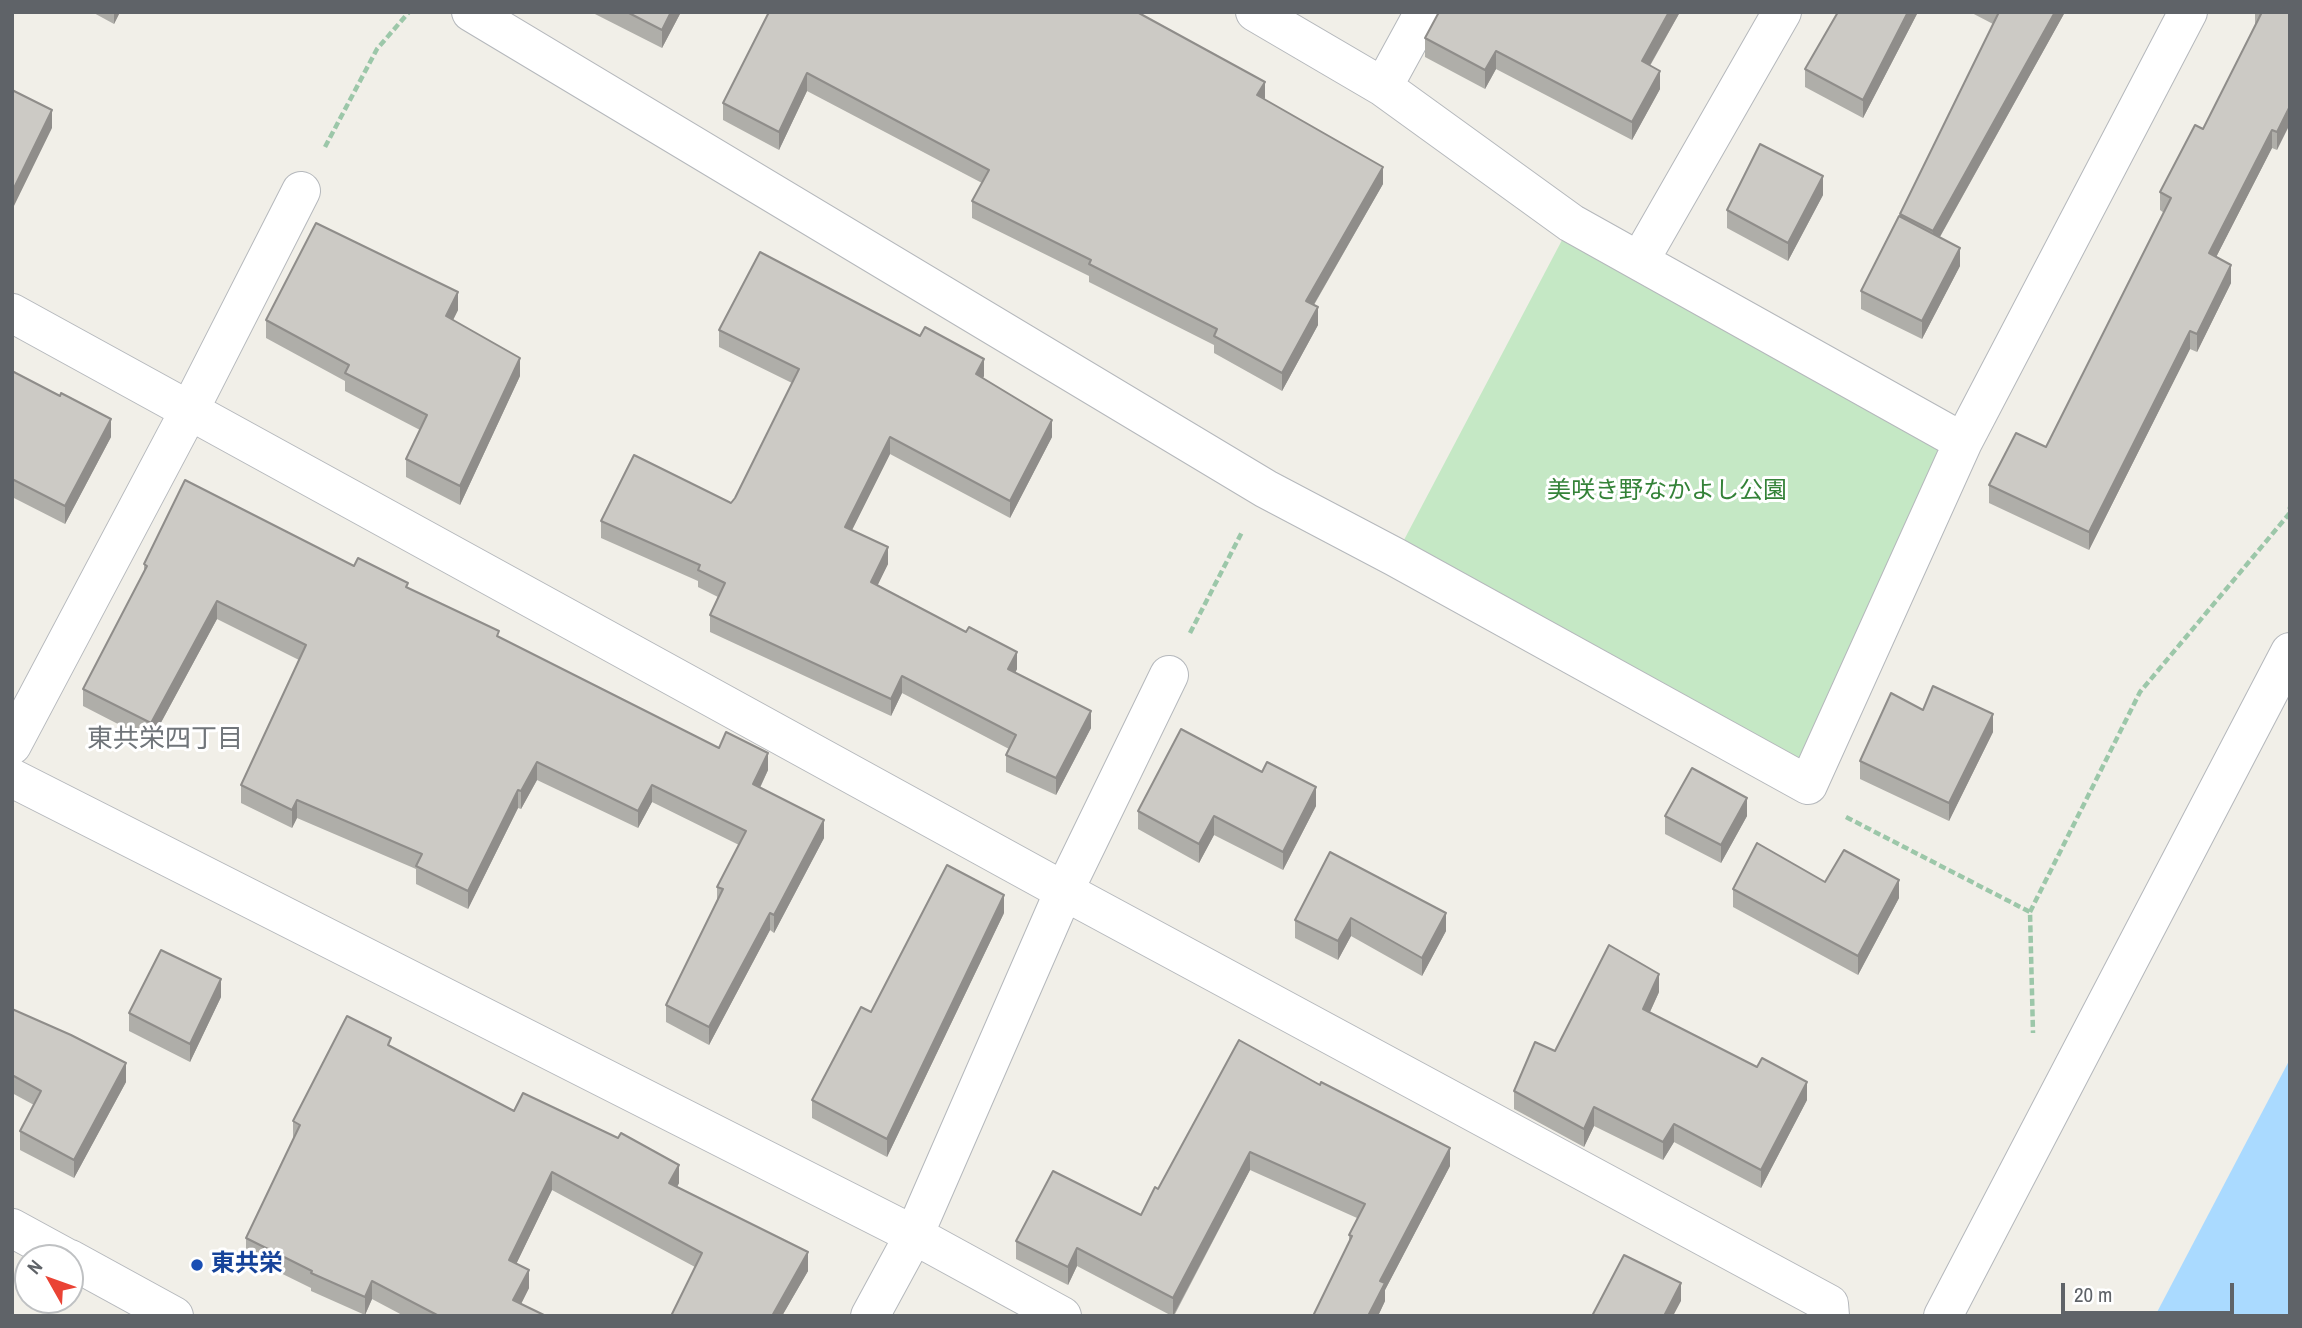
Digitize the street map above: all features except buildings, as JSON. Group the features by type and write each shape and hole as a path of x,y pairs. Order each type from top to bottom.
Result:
{"street":[{"path":"471,12 1266,489 1808,785 1963,442 2188,12"},
{"path":"1255,12 1383,87 1571,223 1963,442"},
{"path":"1383,87 1424,12"},
{"path":"1640,260 1782,12"},
{"path":"12,745 190,411 301,191"},
{"path":"12,313 1064,891 1829,1304 1830,1316"},
{"path":"1943,1316 2290,652"},
{"path":"870,1316 914,1235 1064,891 1170,675"},
{"path":"12,778 914,1235 1062,1316"},
{"path":"12,1228 41,1244"},
{"path":"84,1267 174,1316"}],"path":[{"path":"301,191 377,48 409,12"},
{"path":"1170,675 1266,489"},
{"path":"2034,1045 2030,912 2140,692 2289,514 2290,507"},
{"path":"1808,785 1837,813 2030,912"}],"green space":[{"name":"美咲き野なかよし公園","path":"1571,223 1963,442 1808,785 1395,557"}],"water":[{"path":"2290,1059 2290,1316 2155,1316"}],"place":[{"name":"東共栄","path":"197,1265"}],"district":[{"name":"東共栄四丁目","path":"165,740"}]}
